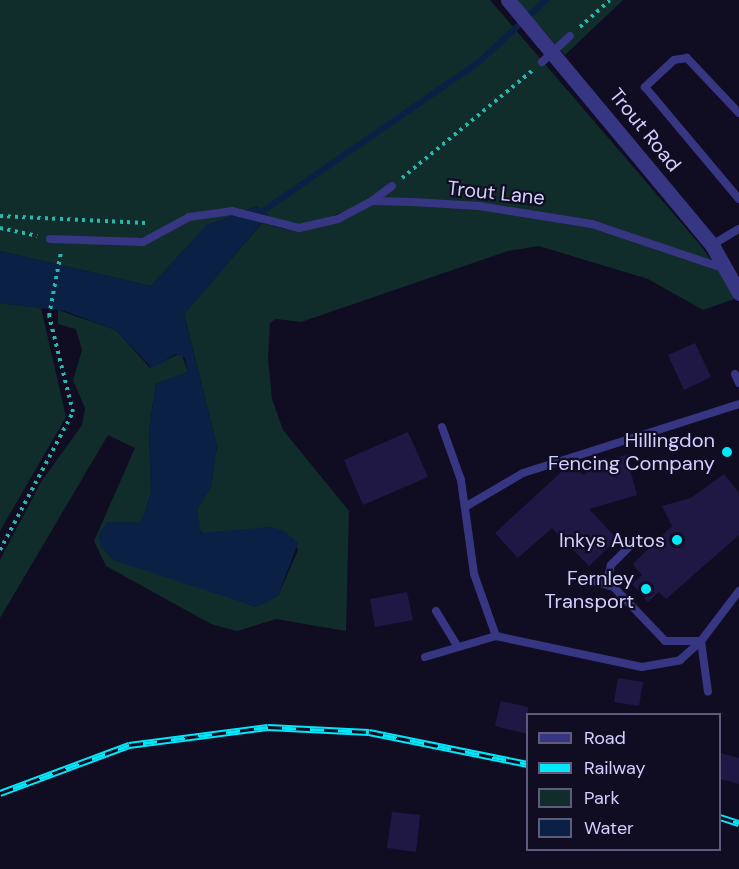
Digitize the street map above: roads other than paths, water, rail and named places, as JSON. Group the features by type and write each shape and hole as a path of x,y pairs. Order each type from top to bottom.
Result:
{"street":[{"name":"Trout Road","path":"508,0 550,47 712,245 739,293"}],"lane":[{"path":"542,62 550,47 570,36"},
{"path":"739,113 687,58 674,60 645,87 739,199"},
{"path":"372,201 392,186"},
{"name":"Trout Lane","path":"50,239 134,243 196,216 242,212 286,228 314,226 372,201 479,206 554,217 616,230 723,268"},
{"path":"712,245 739,229"},
{"path":"735,374 739,383"},
{"path":"465,507 523,473 739,404"},
{"path":"442,427 465,507 474,574 496,636"},
{"path":"610,586 611,565 637,539"},
{"path":"584,578 610,586 665,641 701,641"},
{"path":"425,657 496,636 642,668 680,660 701,641 739,591"},
{"path":"436,611 458,647"},
{"path":"701,641 708,692"}],"water":[{"path":"257,206 268,215 184,315 217,446 211,487 197,509 201,533 269,527 283,530 298,543 278,596 256,607 114,560 101,546 99,535 108,522 139,523 143,518 151,492 149,429 156,384 188,372 185,358 176,354 152,368 116,330 65,311 0,303 0,251 151,286 207,225"}],"waterway":[{"path":"263,211 479,62 546,0"}],"railway":[{"path":"0,793 129,745 268,727 369,732 526,764"},
{"path":"721,817 739,823"}],"place":[{"name":"Hillingdon Fencing Company","path":"727,452"},
{"name":"Inkys Autos","path":"677,540"},
{"name":"Fernley Transport","path":"646,589"}]}
